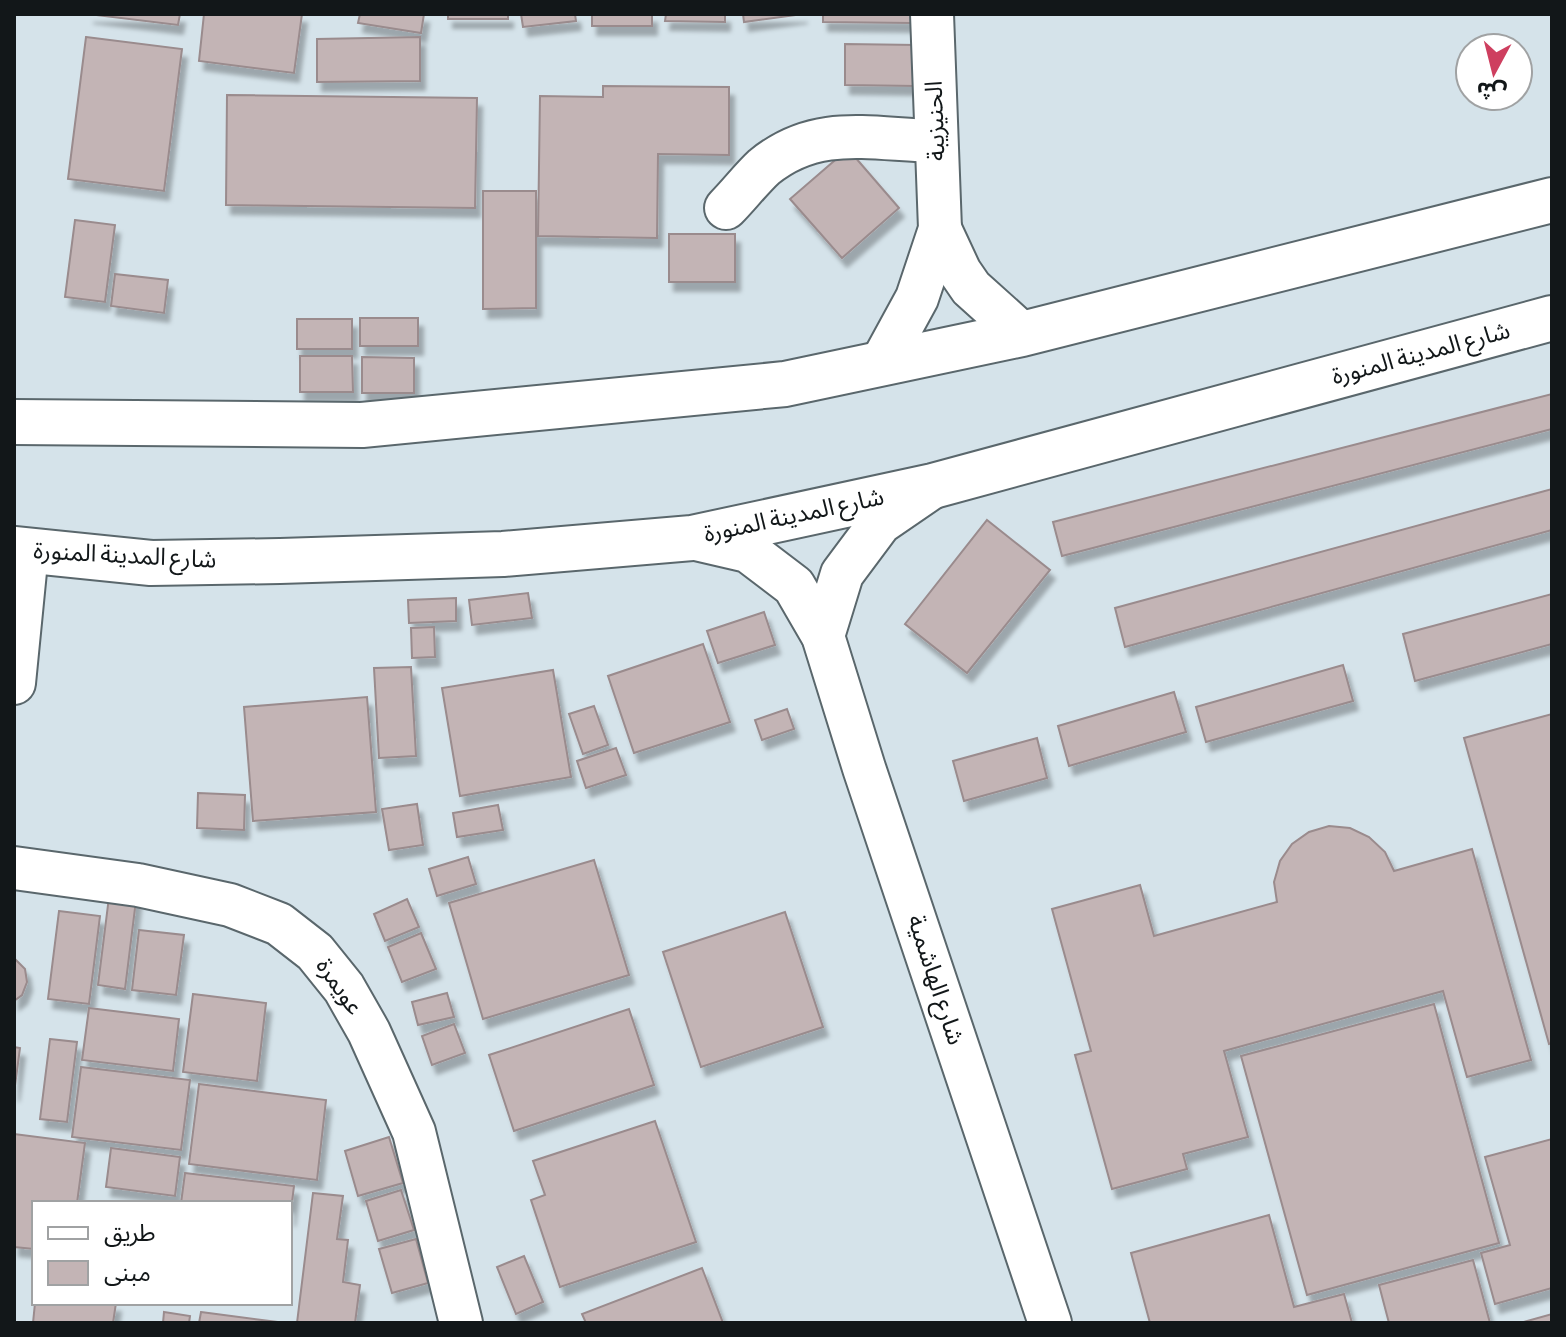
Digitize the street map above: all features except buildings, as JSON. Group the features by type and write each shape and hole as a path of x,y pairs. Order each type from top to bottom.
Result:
{"street":[{"name":"الحنيزيبة","path":"881,364 917,298 940,229 932,14"},
{"path":"726,208 765,167 804,142 829,136 936,141"},
{"path":"14,422 362,425 785,384 1022,334 1552,200"},
{"name":"الحنيزيبة","path":"940,229 971,288 984,303 1022,334"},
{"name":"شارع المدينة المنورة","path":"20,550 151,563 280,561 503,554 692,538 933,486 1552,318"},
{"path":"823,636 842,574 880,523 933,486"},
{"name":"شارع الهاشمية","path":"692,538 748,551 794,586 823,636 864,768 1050,1323"},
{"path":"14,683 20,550"},
{"name":"عويمرة","path":"14,868 138,885 230,905 279,924 315,952 344,988 369,1032 414,1132 461,1323"}]}
